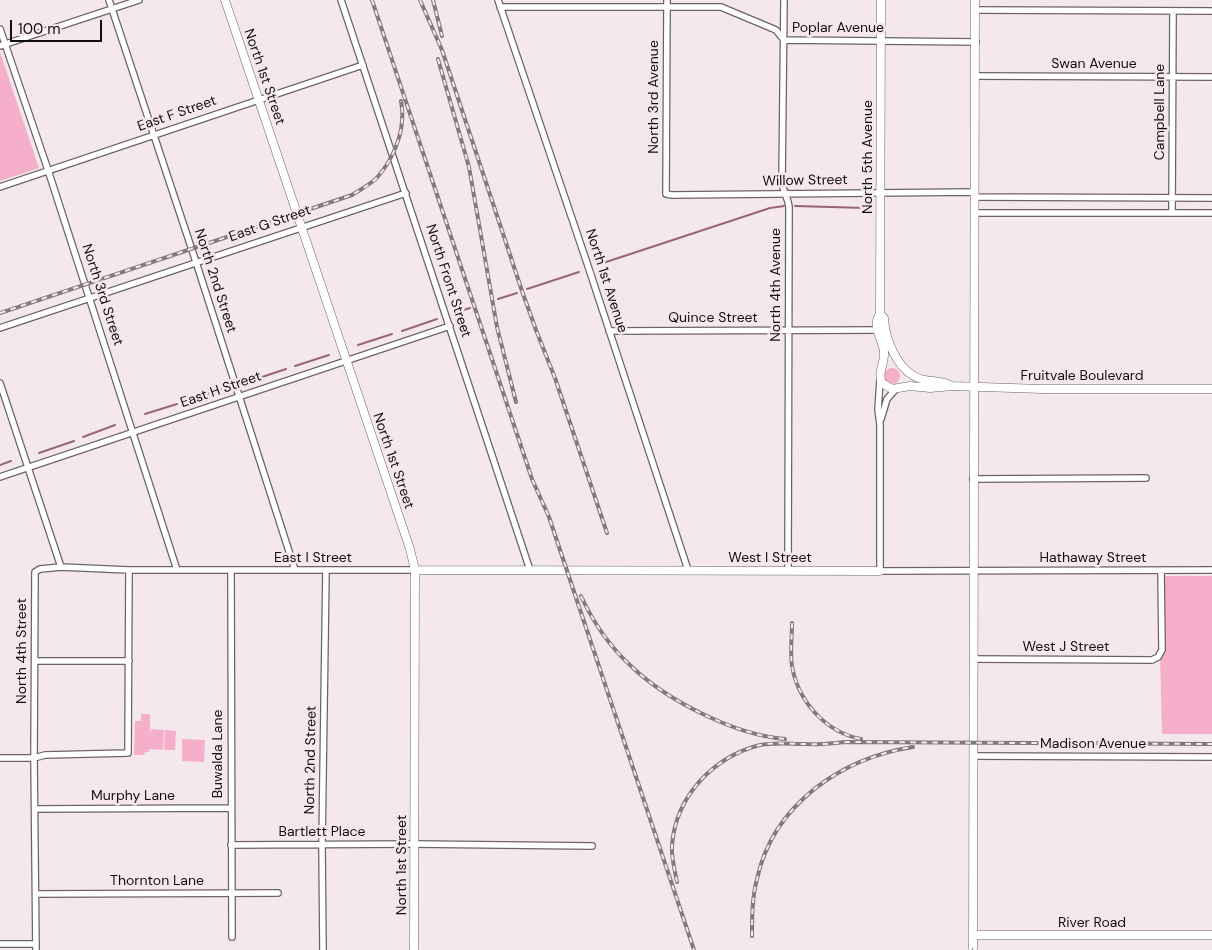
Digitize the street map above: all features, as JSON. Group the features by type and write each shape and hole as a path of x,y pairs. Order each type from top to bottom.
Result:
{"main road":[{"name":"North 1st Street","path":"225,0 410,549 415,570 414,950"},
{"name":"North 5th Avenue","path":"881,0 880,314 877,318 878,330 884,351 882,367"},
{"path":"973,949 975,0"},
{"name":"North 5th Avenue","path":"880,314 884,318 886,336 891,348 901,364"},
{"path":"880,379 882,367 889,362 901,364"},
{"name":"Fruitvale Boulevard","path":"901,364 907,371 918,378 945,382 952,386"},
{"path":"899,387 907,379 907,371"},
{"name":"Fruitvale Boulevard","path":"880,379 885,386 930,388 952,386 1042,389 1212,389"},
{"name":"East I Street","path":"415,570 566,570"},
{"name":"West I Street","path":"566,570 880,571"},
{"name":"River Road","path":"973,936 1212,935"}],"street":[{"name":"North 2nd Street","path":"108,0 196,262 295,570"},
{"path":"3,46 139,0"},
{"name":"North Front Street","path":"341,0 530,570"},
{"name":"North 1st Avenue","path":"498,0 688,570"},
{"name":"North 3rd Avenue","path":"666,194 667,0"},
{"name":"North 4th Avenue","path":"784,0 782,182 789,207 788,571"},
{"name":"Poplar Avenue","path":"500,7 721,8 776,30 784,40 976,42"},
{"path":"975,10 1212,11"},
{"name":"Campbell Lane","path":"1172,213 1173,11"},
{"name":"North 3rd Street","path":"0,29 3,46 48,170 177,570"},
{"name":"East F Street","path":"0,187 363,65"},
{"name":"Swan Avenue","path":"975,76 1212,77"},
{"name":"Willow Street","path":"666,194 672,196 880,192 1212,198"},
{"name":"East G Street","path":"0,328 302,226 406,193"},
{"path":"975,213 1212,213"},
{"name":"East H Street","path":"0,476 450,326"},
{"name":"Quince Street","path":"609,331 878,330"},
{"path":"880,379 878,410 880,424 880,571"},
{"path":"0,383 61,567"},
{"path":"880,424 887,399 899,387"},
{"path":"973,479 1146,478"},
{"name":"East I Street","path":"61,567 130,570 415,570"},
{"name":"North 4th Street","path":"36,947 35,572 40,569 61,567"},
{"path":"0,758 128,753 130,570"},
{"name":"Buwalda Lane","path":"231,570 232,937"},
{"name":"North 2nd Street","path":"323,950 322,845 326,570"},
{"name":"West J Street","path":"973,659 1152,660 1158,657 1162,650 1161,570"},
{"name":"Hathaway Street","path":"974,571 1212,570"},
{"name":"West I Street","path":"880,571 974,571"},
{"path":"35,660 129,661"},
{"name":"Madison Avenue","path":"974,756 1212,757"},
{"name":"Murphy Lane","path":"35,809 231,808"},
{"name":"Bartlett Place","path":"231,845 414,844 592,846"},
{"name":"Thornton Lane","path":"36,894 278,893"},
{"path":"0,944 36,947"}],"shaded area":[{"path":"0,52 39,168 0,181"},
{"path":"892,368 898,370 900,376 898,382 892,384 886,382 884,376 886,370"},
{"path":"1158,576 1212,576 1212,734 1162,734"},
{"path":"141,714 150,714 150,735 151,729 164,730 163,750 149,749 149,752 145,752 144,755 134,755 135,721 141,721"},
{"path":"165,730 176,731 175,750 164,750"},
{"path":"182,739 205,740 204,762 182,761"}],"waterway":[{"path":"597,265 770,208 784,206"},
{"path":"795,206 866,208"},
{"path":"527,289 579,272"},
{"path":"498,299 517,293"},
{"path":"453,313 470,308"},
{"path":"402,331 437,319"},
{"path":"358,345 392,334"},
{"path":"295,366 329,355"},
{"path":"250,381 286,369"},
{"path":"187,400 223,389"},
{"path":"145,414 177,404"},
{"path":"83,437 115,425"},
{"path":"39,453 74,441"},
{"path":"0,465 11,461"}],"railway":[{"path":"372,0 532,479 549,517 694,950"},
{"path":"420,0 442,50 522,291 555,378 607,533"},
{"path":"433,0 442,36"},
{"path":"438,59 469,167 497,327 516,402"},
{"path":"0,313 352,195 374,180 391,158 401,130 401,101"},
{"path":"581,596 609,643 632,667 664,692 683,704 724,723 745,731 785,739"},
{"path":"792,623 792,666 795,679 807,703 815,713 836,730 861,739"},
{"path":"677,882 672,845 675,827 689,795 700,781 727,759 760,745 847,742 1212,744"},
{"path":"752,936 754,893 765,853 778,829 794,808 814,789 836,774 860,762 886,753 913,747"}]}
